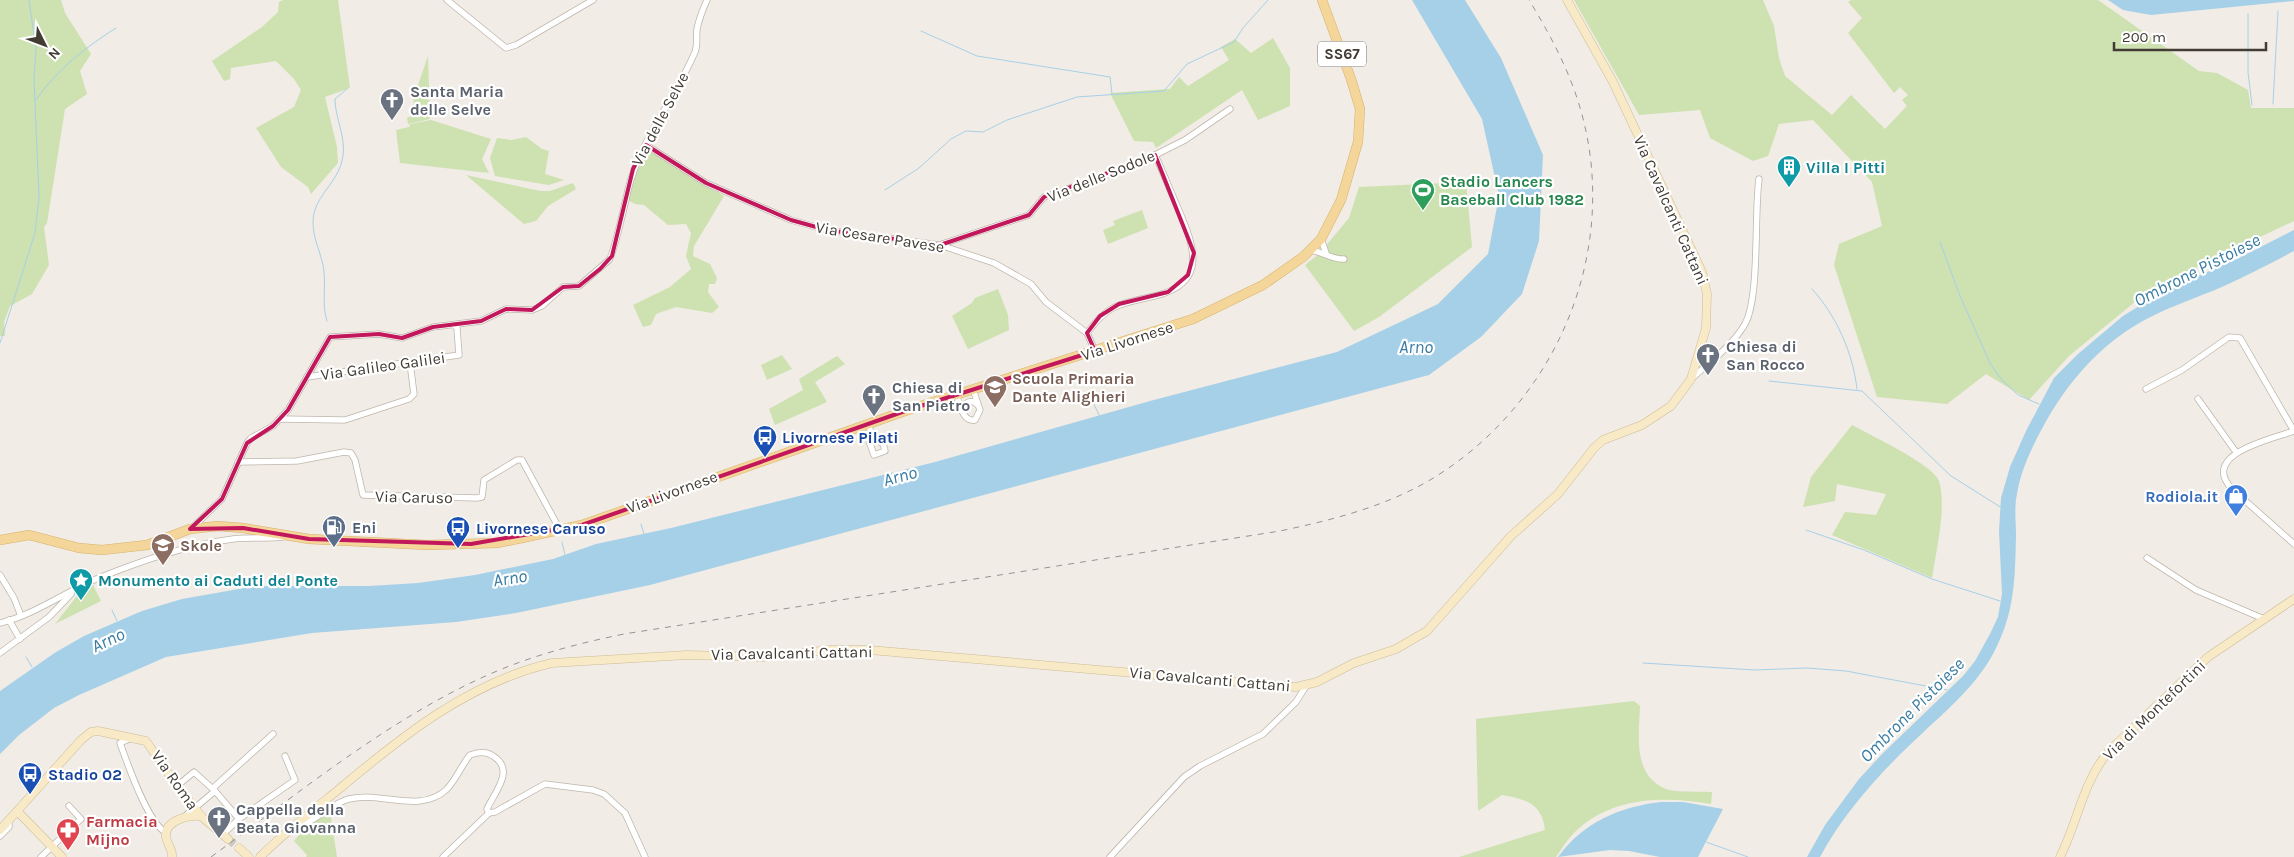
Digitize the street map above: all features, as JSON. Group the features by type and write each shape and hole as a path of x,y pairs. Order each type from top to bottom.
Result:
{"main road":[{"name":"Via Livornese","path":"0,540 29,535 73,546 102,550 157,543 190,529 218,526 290,536 419,544 497,543 582,525 644,504 706,479 868,424 1193,319 1227,304 1283,272 1311,250 1321,239 1338,206 1354,162 1360,134 1360,109 1322,0"}],"street":[{"path":"447,0 506,48 516,45 593,0"},
{"name":"Via delle Selve","path":"190,529 222,499 242,451 252,438 268,430 280,419 294,401 330,337 379,334 402,338 433,327 454,326 463,322 481,320 506,309 520,311 539,308 560,289 579,286 612,256 615,236 633,169 695,51 697,31 707,0"},
{"name":"Via Cavalcanti Cattani","path":"260,857 391,745 431,717 496,682 531,668 552,663 687,655 792,656 830,650 870,650 1266,685 1306,686 1354,663 1405,644 1427,631 1512,536 1558,494 1594,448 1603,440 1642,425 1671,406 1692,379 1706,328 1707,294 1702,272 1613,82 1567,0"},
{"name":"Via delle Sodole","path":"940,245 1029,215 1044,197 1107,175 1185,140 1230,108"},
{"name":"Via Cesare Pavese","path":"646,145 706,183 791,220 827,230 940,245 973,255 1015,273 1030,284 1046,302 1087,333 1095,351"},
{"path":"1087,333 1109,308 1168,292 1178,286 1188,275 1193,265 1194,253 1190,237 1155,154"},
{"path":"1692,379 1745,323 1752,299 1759,179"},
{"path":"1321,239 1326,253"},
{"path":"1311,250 1326,253 1335,259 1344,258"},
{"name":"Via Galileo Galilei","path":"307,377 459,355 457,328 454,326"},
{"path":"2146,389 2182,370 2229,337 2240,338 2294,431 2236,452 2227,461 2225,479 2228,484 2294,544"},
{"path":"280,419 345,420 409,399 414,394 410,363"},
{"path":"956,395 964,414 969,420 976,420 980,413 973,389"},
{"path":"2198,399 2236,452"},
{"path":"964,414 964,406 968,402 974,402 979,407"},
{"path":"868,424 872,435"},
{"name":"Via Caruso","path":"238,462 305,460 344,452 351,453 355,460 362,495 477,498 482,497 484,480 488,476 517,460 522,460 560,530"},
{"path":"0,623 54,602 76,588 148,559 200,544 236,539 263,540 290,536"},
{"path":"2147,558 2192,588 2264,619"},
{"path":"0,575 14,598 21,616"},
{"path":"0,653 49,617 76,588"},
{"name":"Via di Montefortini","path":"2060,857 2067,844 2085,790 2104,757 2180,682 2208,658 2294,599"},
{"path":"10,620 20,639"},
{"path":"1110,857 1184,777 1200,766 1263,734 1296,702 1306,686"},
{"path":"0,830 87,734 98,731 131,738"},
{"path":"172,853 167,833 170,826 184,817 273,734"},
{"path":"131,738 120,743 131,776 148,810 162,831 167,833"},
{"name":"Via Roma","path":"131,738 146,741 200,816 225,837"},
{"path":"294,826 304,824 347,800 365,796 415,802 437,796 451,784 470,755 477,753 492,754 497,759 503,772 500,786 487,809 488,813"},
{"path":"225,837 239,818 294,780 284,756"},
{"path":"177,786 194,772 214,789 239,818"},
{"path":"443,857 488,813 495,812 545,784 593,790 604,794 625,813 645,857"},
{"path":"41,857 81,819 69,806"},
{"path":"18,812 62,857"},
{"path":"184,817 200,816"},
{"path":"0,836 9,827 9,821"},
{"path":"239,848 249,857"}],"highlighted area":[{"path":"646,145 706,183 791,220 827,230 940,245 1029,215 1044,197 1155,155 1194,253 1188,275 1168,292 1119,304 1100,316 1087,333 1095,351 905,411 582,525 471,544 309,539 243,528 190,529 222,499 247,443 273,426 288,410 330,337 379,334 402,338 433,327 481,321 506,309 532,310 563,287 579,286 600,269 612,256 633,169"}],"green space":[{"path":"0,0 61,0 65,13 91,54 80,71 87,94 65,109 47,223 44,227 49,265 32,294 10,306 4,322 5,336 0,336"},
{"path":"283,0 338,0 350,88 325,97 337,147 338,163 311,194 308,187 281,167 256,128 294,107 301,90 294,79 276,61 231,68 230,79 224,81 212,61 262,27 278,12 279,2"},
{"path":"1574,0 1763,0 1774,26 1779,58 1785,76 1832,115 1851,95 1885,129 1907,106 1902,100 1908,95 1900,87 1894,93 1848,33 1862,18 1848,2 1851,0 2098,0 2199,71 2217,73 2248,90 2251,108 2294,108 2294,221 2201,265 2136,301 2069,356 2029,400 1986,374 1947,404 1877,397 1834,265 1839,244 1882,226 1872,182 1813,120 1779,124 1768,156 1753,161 1710,138 1700,110 1639,115"},
{"path":"1273,38 1290,68 1290,106 1258,120 1242,90 1156,148 1153,142 1134,141 1110,93 1170,89 1179,77 1188,86 1229,60 1221,47 1235,39 1251,53"},
{"path":"428,56 430,119 408,124 407,118 412,116 411,106 414,105 413,92 417,88"},
{"path":"431,120 491,139 482,159 489,173 400,163 396,130 409,127 410,124"},
{"path":"526,137 542,149 549,151 545,174 564,180 549,185 495,176 490,158 497,138 511,140"},
{"path":"646,145 689,173 688,176 724,196 694,246 693,256 710,264 717,278 715,284 709,284 708,292 719,307 712,313 676,307 656,314 651,325 643,327 633,305 670,287 691,269 686,256 691,233 686,224 668,225 644,205 635,204 626,199"},
{"path":"466,175 540,191 550,191 573,183 576,189 548,206 536,221 524,224"},
{"path":"1466,182 1472,247 1379,317 1354,331 1305,265 1319,254 1349,218 1359,187"},
{"path":"1142,210 1148,228 1108,244 1103,230 1115,225 1113,221"},
{"path":"998,289 1008,315 1009,330 968,349 952,316 972,303 975,298"},
{"path":"782,355 792,369 767,380 761,365"},
{"path":"837,356 845,364 815,382 827,402 775,425 769,409 803,390 799,379"},
{"path":"1852,425 1914,459 1935,474 1939,481 1942,503 1932,578 1832,535 1845,512 1876,515 1886,494 1837,484 1835,501 1803,507 1811,477"},
{"path":"92,583 101,601 55,624 80,592"},
{"path":"1634,701 1640,706 1640,753 1647,774 1655,783 1666,789 1712,792 1711,804 1694,801 1658,800 1641,801 1607,810 1591,819 1574,833 1556,857 1459,857 1545,830 1543,821 1536,808 1518,798 1502,795 1478,811 1476,719"},
{"path":"330,812 337,857 306,857 307,855 294,841 304,829"}],"water":[{"name":"Arno","path":"1412,0 1465,0 1501,58 1543,155 1539,241 1522,294 1481,337 1429,375 650,585 516,613 456,622 312,633 166,657 54,708 19,735 0,754 0,691 56,652 84,636 142,611 182,599 256,586 369,586 418,583 475,575 553,559 596,544 671,528 935,462 1150,401 1337,352 1438,304 1488,254 1499,196 1482,119"},
{"path":"2108,0 2294,1 2151,15 2123,10"},
{"path":"2294,230 2294,251 2224,286 2141,322 2111,342 2074,380 2044,425 2031,450 2021,476 2016,504 2016,551 2010,610 1993,654 1967,690 1900,755 1850,810 1820,857 1807,857 1825,825 1859,779 1882,754 1963,676 1975,661 1990,634 1998,617 2002,594 1999,531 2001,498 2010,467 2026,431 2054,378 2078,354 2123,316 2162,292 2237,259"},
{"path":"1661,802 1683,802 1723,809 1698,857 1660,857 1629,851 1610,850 1558,857 1579,834 1604,818 1631,808"}],"waterway":[{"path":"0,343 35,233 39,197 34,79 36,49 29,0"},
{"path":"885,190 919,168 951,139 966,131 983,132 1007,120 1077,97 1164,91 1187,64 1234,42 1243,28 1268,0"},
{"path":"2273,104 2278,11"},
{"path":"2248,14 2248,72 2252,105"},
{"path":"36,100 62,69 116,28"},
{"path":"921,31 977,56 1110,77 1112,94"},
{"path":"327,321 324,307 324,272 314,233 313,220 320,199 334,179 341,164 344,149 335,99 347,89"},
{"path":"1940,242 1960,296 1990,363 2001,379 2018,395 2039,404"},
{"path":"1812,289 1829,311 1842,335 1852,362 1857,389"},
{"path":"1769,381 1862,391 1951,476 2002,508"},
{"path":"1092,400 1099,415"},
{"path":"641,524 644,534"},
{"path":"1806,530 1864,550 1932,579 2000,601"},
{"path":"562,542 565,555"},
{"path":"259,574 259,586"},
{"path":"112,610 117,621"},
{"path":"26,657 32,667"},
{"name":"Ombrone Pistoiese","path":"1643,663 1755,670 1807,668 1846,671 1947,690"},
{"path":"1706,842 1748,857"}],"tunnel":[{"path":"228,839 239,848"}],"railway":[{"path":"211,857 349,756 422,709 497,671 544,654 624,634 1280,531 1357,512 1394,498 1430,480 1477,446 1517,405 1549,359 1573,308 1587,253 1593,197 1588,140 1568,73 1529,0"}],"place":[{"name":"Santa Maria delle Selve","path":"392,121"},
{"name":"Villa I Pitti","path":"1789,188"},
{"name":"Stadio Lancers Baseball Club 1982","path":"1423,211"},
{"name":"Chiesa di San Rocco","path":"1708,376"},
{"name":"Scuola Primaria Dante Alighieri","path":"995,408"},
{"name":"Chiesa di San Pietro","path":"874,417"},
{"name":"Livornese Pilati","path":"765,458"},
{"name":"Rodiola.it","path":"2236,517"},
{"name":"Eni","path":"334,548"},
{"name":"Livornese Caruso","path":"458,549"},
{"name":"Skole","path":"163,566"},
{"name":"Monumento ai Caduti del Ponte","path":"81,601"},
{"name":"Stadio 02","path":"30,795"},
{"name":"Cappella della Beata Giovanna","path":"219,839"},
{"name":"Farmacia Mijno","path":"68,851"}]}
